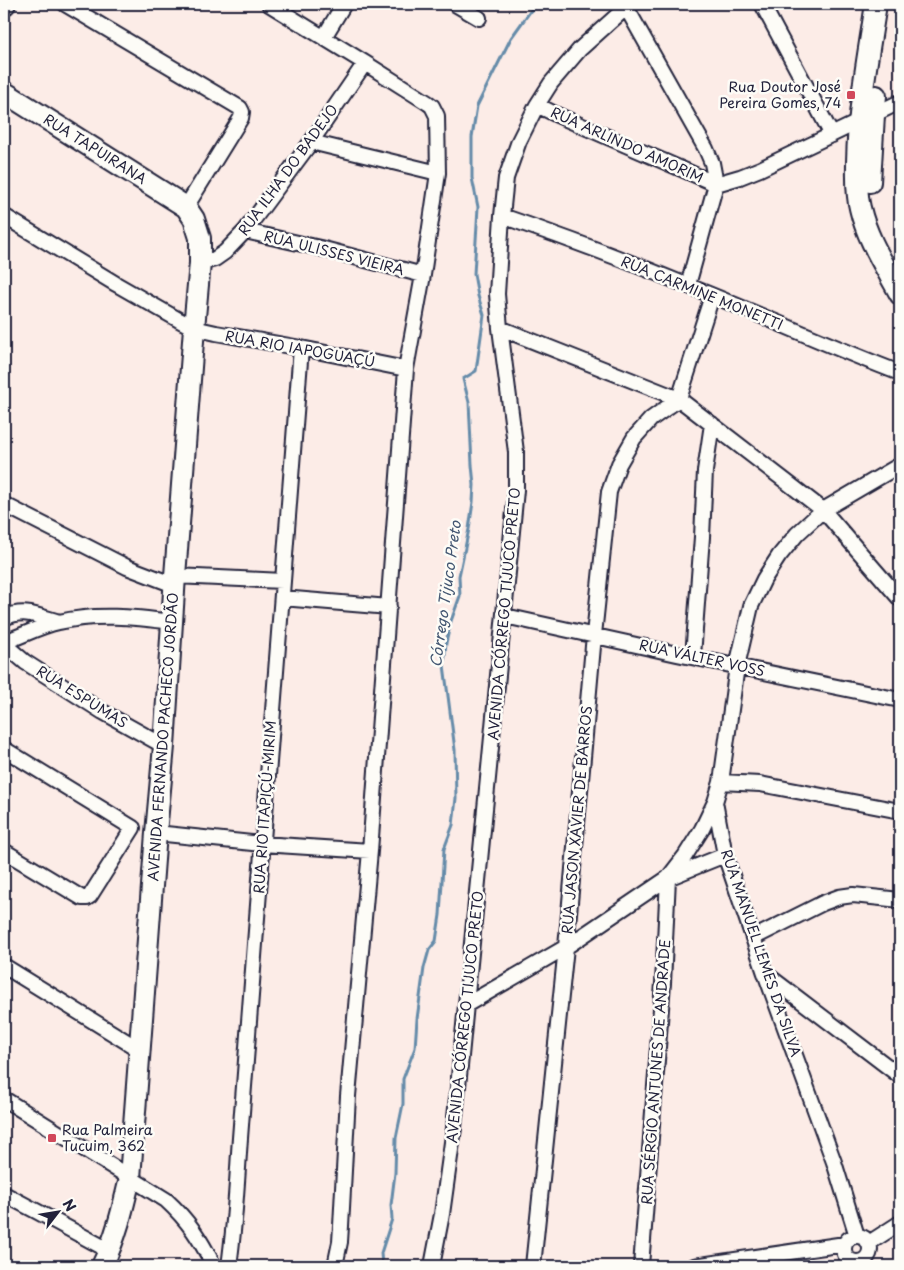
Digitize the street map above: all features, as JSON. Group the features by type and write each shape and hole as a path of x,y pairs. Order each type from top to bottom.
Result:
{"street":[{"path":"66,4 238,106 241,110 241,118 186,207"},
{"path":"269,4 432,106 437,116 438,173 423,275 406,369 370,851 348,1096 340,1242 335,1266"},
{"path":"324,37 344,4"},
{"path":"456,4 479,18"},
{"path":"762,4 832,135"},
{"path":"876,4 866,118 872,206 881,235 900,273"},
{"path":"886,4 866,118 857,186 866,228 900,294"},
{"path":"628,5 712,163 716,184 688,285"},
{"name":"AVENIDA CÓRREGO TIJUCO PRETO","path":"432,1266 442,1214 454,1128 516,490 516,452 497,294 506,178 519,141 537,105 551,83 580,49 628,5"},
{"name":"RUA ILHA DO BADEJO","path":"200,263 215,259 225,252 245,231 311,142 365,63"},
{"name":"RUA TAPUIRANA","path":"4,92 186,207"},
{"path":"716,184 760,169 900,102"},
{"name":"RUA ARLINDO AMORIM","path":"537,105 716,184"},
{"path":"311,142 438,173"},
{"name":"AVENIDA FERNANDO PACHECO JORDÃO","path":"106,1259 119,1226 130,1178 164,746 200,263 200,238 194,219 186,207"},
{"name":"RUA RIO IAPOGUAÇÚ","path":"4,216 116,284 194,328 216,334 301,348 406,369"},
{"name":"RUA CARMINE MONETTI","path":"502,216 688,285 861,359 900,373"},
{"name":"RUA ULISSES VIEIRA","path":"245,231 423,275"},
{"path":"680,399 712,296"},
{"path":"500,328 680,399 823,510 900,599"},
{"name":"RUA RIO ITAPIÇÚ-MIRIM","path":"229,1266 301,348"},
{"name":"RUA JASON XAVIER DE BARROS","path":"533,1266 566,947 594,635 610,492 619,464 634,438 651,419 680,399"},
{"path":"693,656 705,471 712,424"},
{"name":"RUA MANUEL LEMES DA SILVA","path":"863,1239 753,938 725,855 715,802 721,782 736,666 751,606 764,580 779,556 797,534 823,510 900,465"},
{"path":"5,505 127,567 175,580 283,581"},
{"path":"282,598 388,607"},
{"path":"4,618 22,613 58,622"},
{"path":"4,643 58,622 86,617 114,616 172,622"},
{"name":"RUA VÁLTER VOSS","path":"505,616 900,700"},
{"name":"RUA ESPUMAS","path":"4,643 25,662 103,712 164,746"},
{"path":"4,749 133,828 90,896 85,899 4,851"},
{"path":"721,782 760,784 900,812"},
{"path":"668,878 702,829 715,802"},
{"path":"156,833 262,844 370,851"},
{"path":"466,1005 566,947 668,878 725,855"},
{"name":"RUA SÉRGIO ANTUNES DE ANDRADE","path":"641,1266 663,983 668,878"},
{"path":"753,938 839,897 853,895 900,900"},
{"path":"4,966 140,1050"},
{"path":"765,973 900,1076"},
{"path":"4,1099 166,1200 181,1214 198,1237 214,1266"},
{"path":"4,1194 38,1212 106,1259"},
{"path":"863,1239 870,1246 869,1254 865,1260 855,1264 844,1252 845,1244 850,1238 863,1239 900,1223"},
{"path":"694,1266 845,1244"}],"waterway":[{"name":"Córrego Tijuco Preto","path":"382,1266 381,1253 392,1219 391,1205 395,1173 396,1138 403,1104 403,1079 415,1048 424,968 429,950 436,941 440,915 444,849 453,825 456,798 455,750 444,665 451,621 460,596 459,576 473,502 474,485 469,402 463,379 476,371 484,315 474,274 478,207 472,178 472,137 477,106 511,38 534,6 538,4"}],"place":[{"name":"Rua Doutor José Pereira Gomes, 74","path":"851,95"},
{"name":"Rua Palmeira Tucuim, 362","path":"52,1138"}]}
